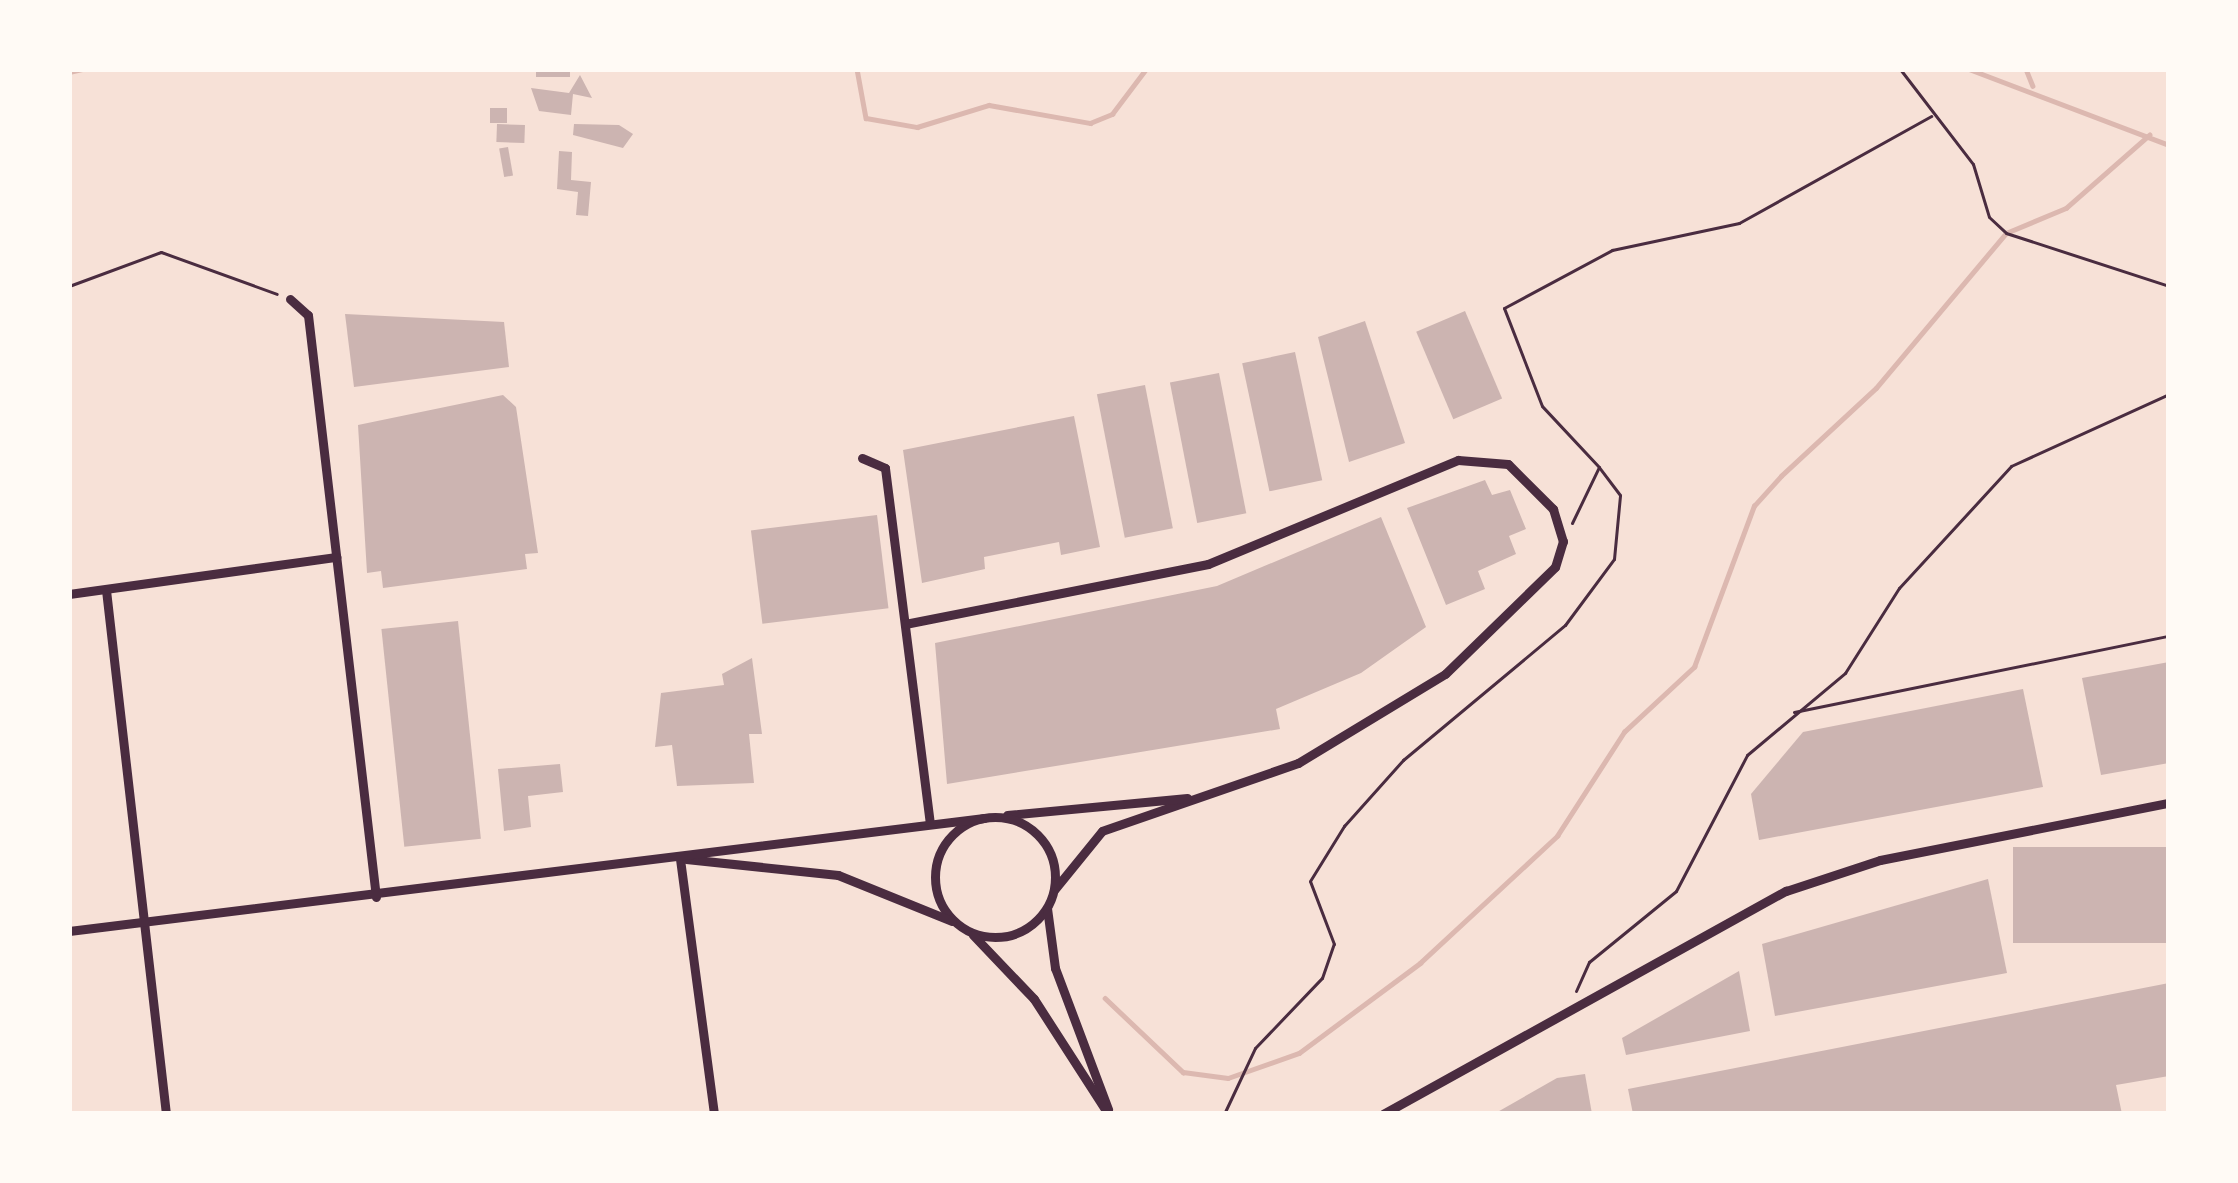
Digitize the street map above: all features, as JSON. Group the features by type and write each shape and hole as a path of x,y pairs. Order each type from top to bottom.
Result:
{"street":[{"path":"290,299 308,315 376,897"},
{"path":"862,458 885,468 930,822"},
{"path":"905,624 1208,563 1458,460 1523,472 1560,521 1562,538 1537,591 1445,674 1298,763 1102,831 1054,890 1047,907 1055,968 1109,1114"},
{"path":"69,594 336,557"},
{"path":"106,590 166,1114"},
{"path":"69,931 680,859 930,822 1204,798"},
{"path":"1382,1114 1570,1006 1807,884 2169,803"},
{"path":"1000,817 1043,841 1054,890"},
{"path":"957,923 938,896 937,862 954,833 983,818"},
{"path":"680,859 838,875 957,923 1034,999 1109,1114"},
{"path":"680,859 714,1114"},
{"path":"969,931 1012,934 1047,907"}],"path":[{"path":"1900,69 1931,116 1973,164 1989,217 2006,233 2169,286"},
{"path":"1225,1114 1255,1048 1322,978 1334,944 1310,881 1344,826 1402,760 1565,625 1614,560 1620,495 1542,406 1504,308 1612,250 1739,223 1931,116"},
{"path":"69,286 160,252 290,299"},
{"path":"1570,1006 1589,962 1676,891 1747,755 1792,712 1845,673 1912,571 2011,466 2169,394"},
{"path":"1562,538 1599,467"},
{"path":"1792,712 2169,637"}],"building":[{"path":"536,69 570,69 570,77 536,77"},
{"path":"580,75 592,98 573,94 571,115 539,111 531,88 569,93"},
{"path":"490,108 507,108 507,123 490,123"},
{"path":"497,124 525,125 524,143 496,142"},
{"path":"574,124 619,125 633,134 623,148 573,135"},
{"path":"508,147 513,176 504,177 499,149"},
{"path":"559,151 572,152 571,180 591,182 588,216 576,215 578,192 557,189"},
{"path":"1465,311 1502,398 1453,419 1416,332"},
{"path":"345,314 504,322 509,367 354,387"},
{"path":"1365,321 1405,443 1349,462 1318,337"},
{"path":"1295,352 1322,480 1269,491 1242,363"},
{"path":"1219,373 1246,513 1197,523 1170,383"},
{"path":"1145,385 1173,528 1125,538 1097,394"},
{"path":"503,395 516,407 538,553 525,554 527,569 383,588 381,571 367,573 358,425"},
{"path":"1074,416 1100,547 1061,555 1059,542 984,557 985,569 922,583 903,450"},
{"path":"1485,480 1492,495 1510,490 1526,529 1509,536 1516,554 1478,571 1485,589 1446,605 1407,508"},
{"path":"877,515 888,608 762,624 751,530"},
{"path":"1381,517 1426,627 1361,673 1276,709 1280,729 947,784 935,643 1217,586"},
{"path":"458,621 481,839 404,847 381,629"},
{"path":"752,658 762,734 749,734 754,783 677,786 672,745 655,747 661,693 724,685 722,674"},
{"path":"2169,662 2169,763 2101,775 2082,678"},
{"path":"2023,689 2043,787 1759,840 1751,794 1803,732"},
{"path":"560,764 563,792 528,796 531,827 504,831 498,769"},
{"path":"2013,847 2169,847 2169,943 2013,943"},
{"path":"1988,879 2007,973 1775,1016 1762,944"},
{"path":"1739,971 1750,1031 1626,1055 1622,1038"},
{"path":"2169,983 2169,1076 2116,1085 2122,1114 1633,1114 1628,1089"},
{"path":"1585,1074 1592,1114 1494,1114 1557,1078"}],"waterway":[{"path":"69,72 82,69"},
{"path":"857,69 866,118 917,127 989,105 1090,123 1112,114 1146,69"},
{"path":"1969,69 2169,145"},
{"path":"2026,69 2033,86"},
{"path":"1105,998 1183,1072 1228,1078 1299,1053 1420,963 1557,836 1624,732 1694,667 1754,506 1876,388 2006,233 2066,208 2149,135"}]}
